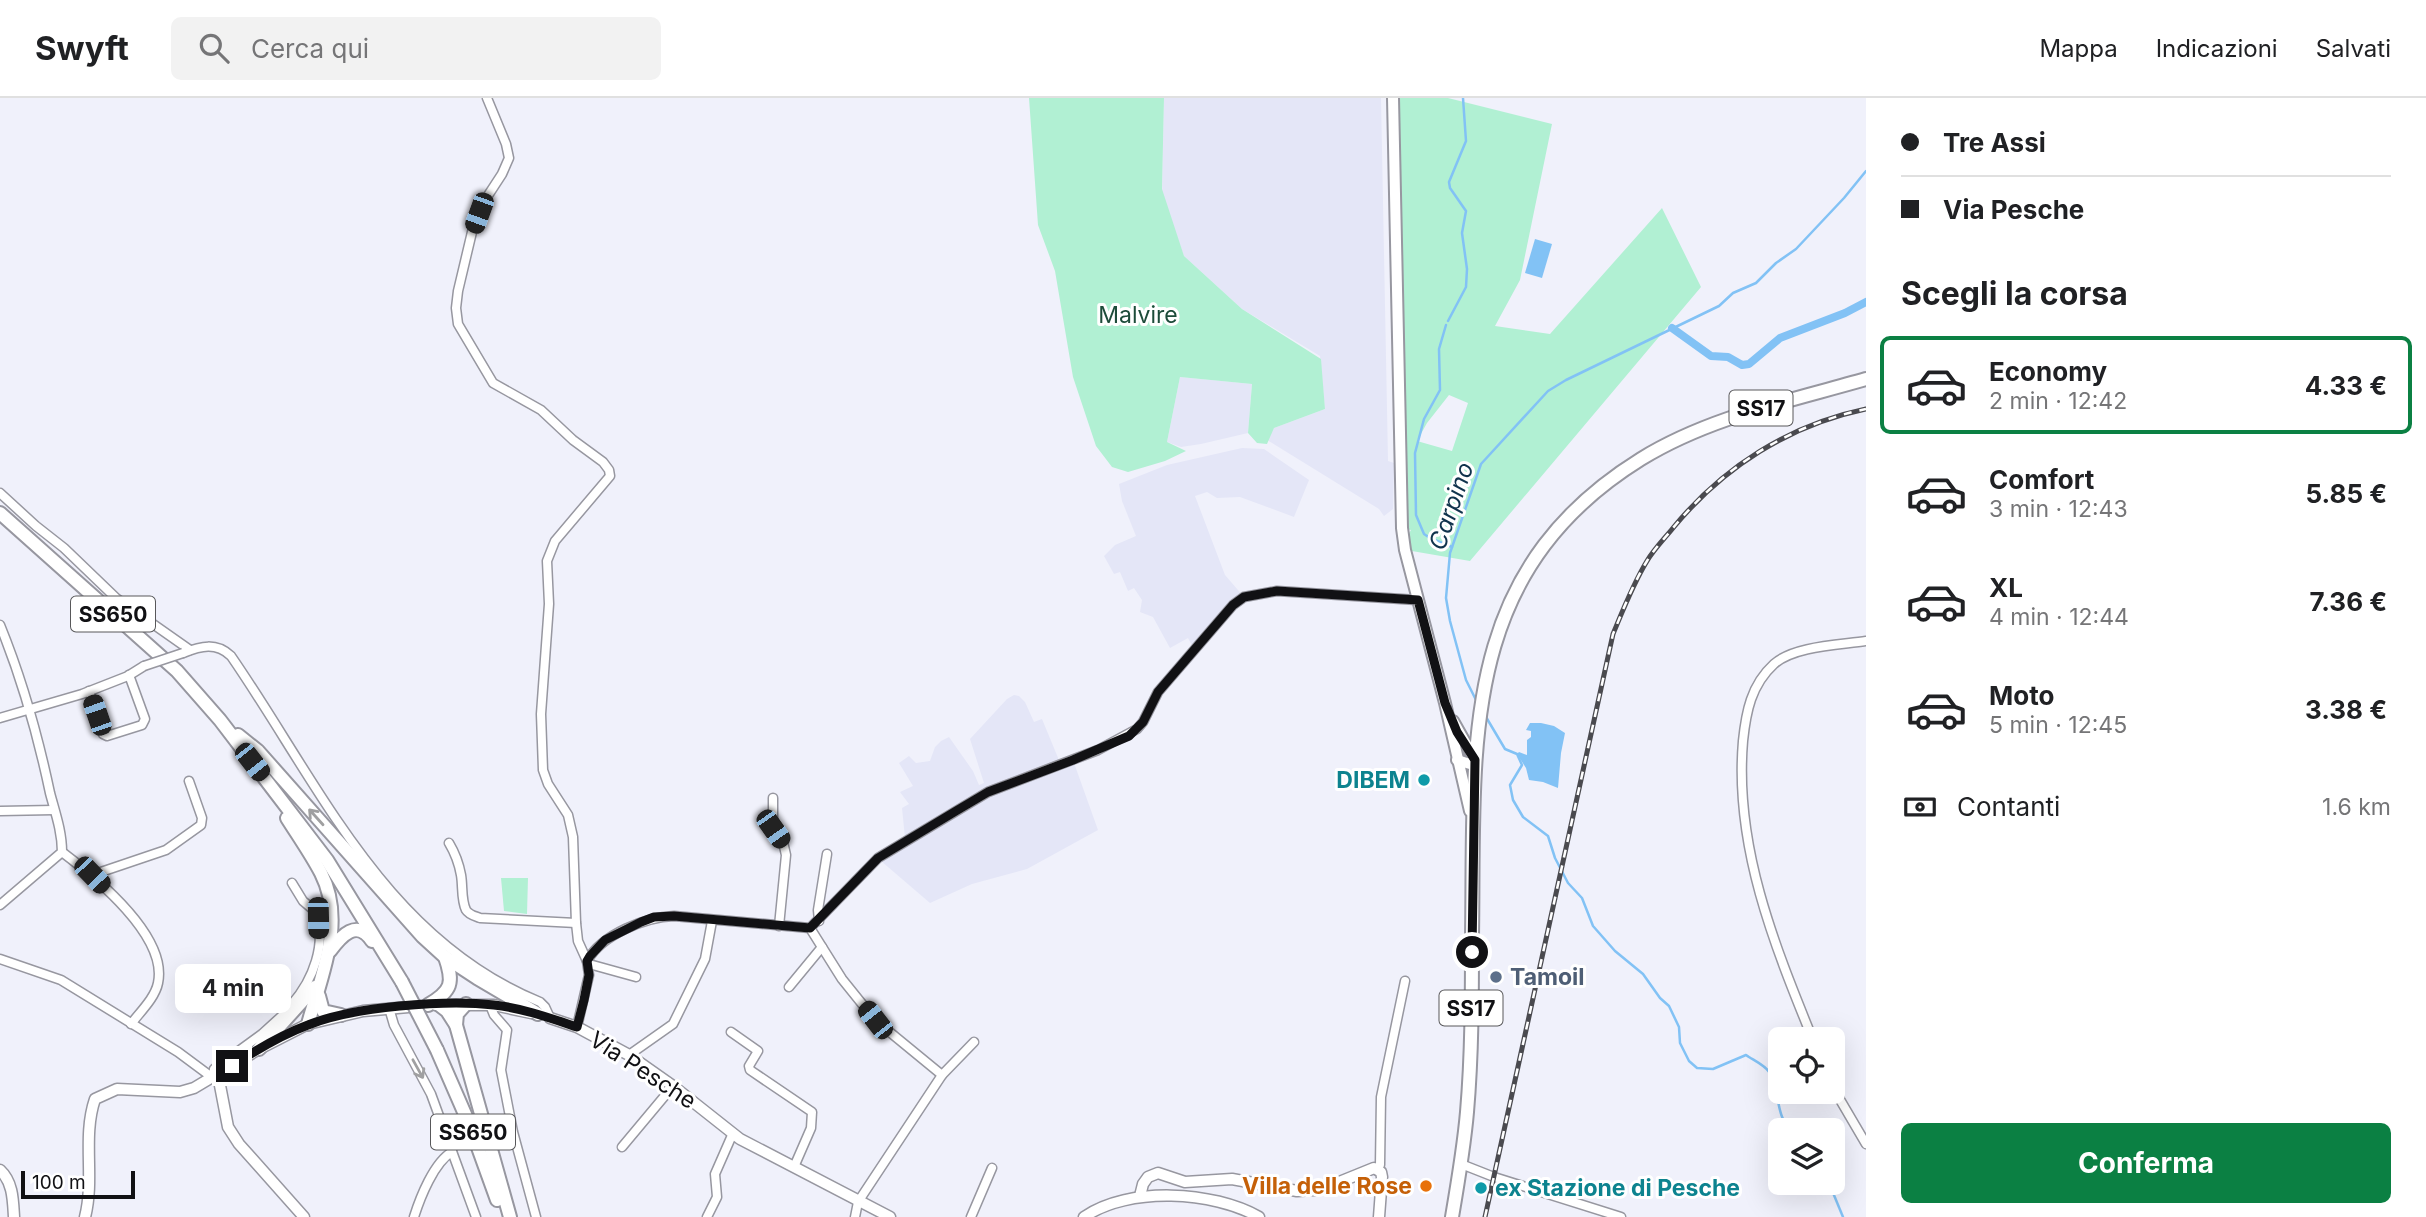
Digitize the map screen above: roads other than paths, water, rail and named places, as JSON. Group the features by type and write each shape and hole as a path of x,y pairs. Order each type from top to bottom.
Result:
{"main road":[{"path":"1393,98 1405,550 1469,807 1474,851"},
{"name":"SS17","path":"1452,1217 1467,1111 1477,728 1488,665 1507,607 1544,545 1586,499 1611,479 1660,448 1700,429 1866,379"},
{"name":"SS650","path":"0,513 177,671 220,720 327,860 402,982 436,1050 471,1128 503,1217"},
{"path":"1445,703 1457,732 1475,760 1470,764 1457,760"},
{"path":"220,720 258,751 412,926 445,957 544,1016"},
{"path":"1457,732 1465,736 1471,735 1477,728"},
{"path":"252,762 322,875 331,900 330,951 308,1024"},
{"path":"330,951 341,936 359,930 367,934 402,982"},
{"path":"445,957 450,972 449,989 433,1005 447,1011 456,1025 510,1217"},
{"path":"259,1049 320,981"},
{"path":"320,981 320,1008 327,1013 341,1015"},
{"path":"307,997 302,1009 308,1024"},
{"path":"456,1025 457,1014 466,1004"}],"street":[{"path":"487,98 509,158 487,197 472,233 458,292 458,324 492,383 541,410 573,440 603,462 610,476 555,541 547,561 549,604 541,701 543,770 548,784 568,815 573,837 578,941 588,962 584,1000 577,1027"},
{"path":"0,493 64,548 116,598 187,651"},
{"path":"588,962 605,940 654,917 674,916 810,928 878,858 965,805 988,792 1129,736 1143,722 1158,692 1233,605 1244,597 1277,591 1418,600"},
{"path":"0,625 29,711 62,852 92,875 140,925 155,958 159,974 158,985 131,1024"},
{"path":"1808,1027 1784,968 1749,856 1742,807 1741,764 1745,715 1756,684 1775,662 1801,651 1866,641"},
{"path":"0,718 89,691 144,666 187,651 220,647 231,656 342,829 384,882 431,934 456,956 540,1002 545,1007 544,1016"},
{"path":"89,691 103,734 107,736 142,724 145,719 129,675"},
{"path":"92,875 166,850 201,825 202,818 189,781"},
{"path":"773,798 773,829 783,842 786,855 779,926"},
{"path":"0,811 54,810"},
{"path":"449,843 456,854 467,912 480,918 576,923"},
{"path":"0,905 62,852"},
{"path":"819,921 818,910 827,854"},
{"path":"292,883 318,918 318,954 313,972 284,1014 262,1034 214,1069 228,1127 239,1144 304,1217"},
{"path":"629,1055 673,1024 705,959 712,921"},
{"path":"810,928 842,979 875,1020 942,1075"},
{"path":"789,987 822,947"},
{"path":"0,959 61,980 215,1077"},
{"path":"588,962 636,978"},
{"path":"1140,1196 1148,1177 1158,1173 1185,1182 1232,1179 1297,1191 1314,1190 1377,1168 1380,1165 1381,1097 1405,981"},
{"name":"Via Pesche","path":"85,1217 90,1179 89,1117 95,1099 117,1089 180,1092 194,1088 259,1049 308,1024 341,1015 388,1008 466,1004 489,1004 544,1016 577,1027 629,1055 733,1133 890,1217"},
{"path":"489,1004 494,1015 507,1030 501,1070 513,1132 536,1217"},
{"path":"388,1008 394,1025 431,1094 476,1217"},
{"path":"731,1032 758,1051 749,1066 750,1070 812,1112 811,1128 794,1167"},
{"path":"855,1217 858,1202 942,1075 974,1042"},
{"path":"622,1147 673,1086"},
{"path":"1843,1104 1866,1144"},
{"path":"706,1217 717,1197 715,1174 733,1133"},
{"path":"414,1217 424,1189 446,1156 453,1152"},
{"path":"1461,1164 1621,1217"},
{"path":"971,1217 992,1168"},
{"path":"1377,1168 1382,1177 1379,1217"},
{"path":"0,1170 4,1172 12,1191 14,1217"},
{"path":"1084,1217 1102,1206 1140,1196 1183,1196 1242,1207 1259,1217"}],"water":[{"path":"1535,239 1552,244 1542,278 1525,273"},
{"path":"1530,723 1554,726 1565,733 1558,788 1529,780 1526,768 1517,754 1519,752 1527,755 1527,740 1531,737 1531,731 1526,730"}],"waterway":[{"path":"1448,321 1466,287 1467,269 1462,233 1466,211 1450,188 1449,182 1466,141 1463,98"},
{"name":"Carpino","path":"1479,706 1466,680 1446,598 1450,553 1481,464 1548,391 1719,306 1733,293 1756,283 1776,263 1796,249 1866,171"},
{"path":"1672,328 1711,356 1728,357 1742,365 1749,364 1780,338 1866,302"},
{"path":"1446,325 1439,349 1440,390 1424,419 1415,453 1416,515 1424,534 1452,547"},
{"name":"Carpino","path":"1486,717 1505,749 1517,754 1522,765 1510,785 1513,800 1523,817 1548,836 1555,858 1568,883 1582,898 1593,926 1615,951 1643,974 1669,1006 1679,1027 1680,1043 1689,1061 1697,1068 1713,1069 1746,1055 1767,1069 1775,1086 1782,1118"},
{"name":"Carpino","path":"1834,1195 1843,1217"}],"railway":[{"path":"1485,1217 1613,634 1633,588 1650,557 1673,528 1692,506 1736,468 1759,452 1810,426 1866,409"}],"place":[{"name":"DIBEM","path":"1424,780"},
{"name":"Tamoil","path":"1496,977"},
{"name":"Villa delle Rose","path":"1426,1186"},
{"name":"ex Stazione di Pesche","path":"1481,1188"}],"park label":[{"name":"Malvire","path":"1138,315"}]}
